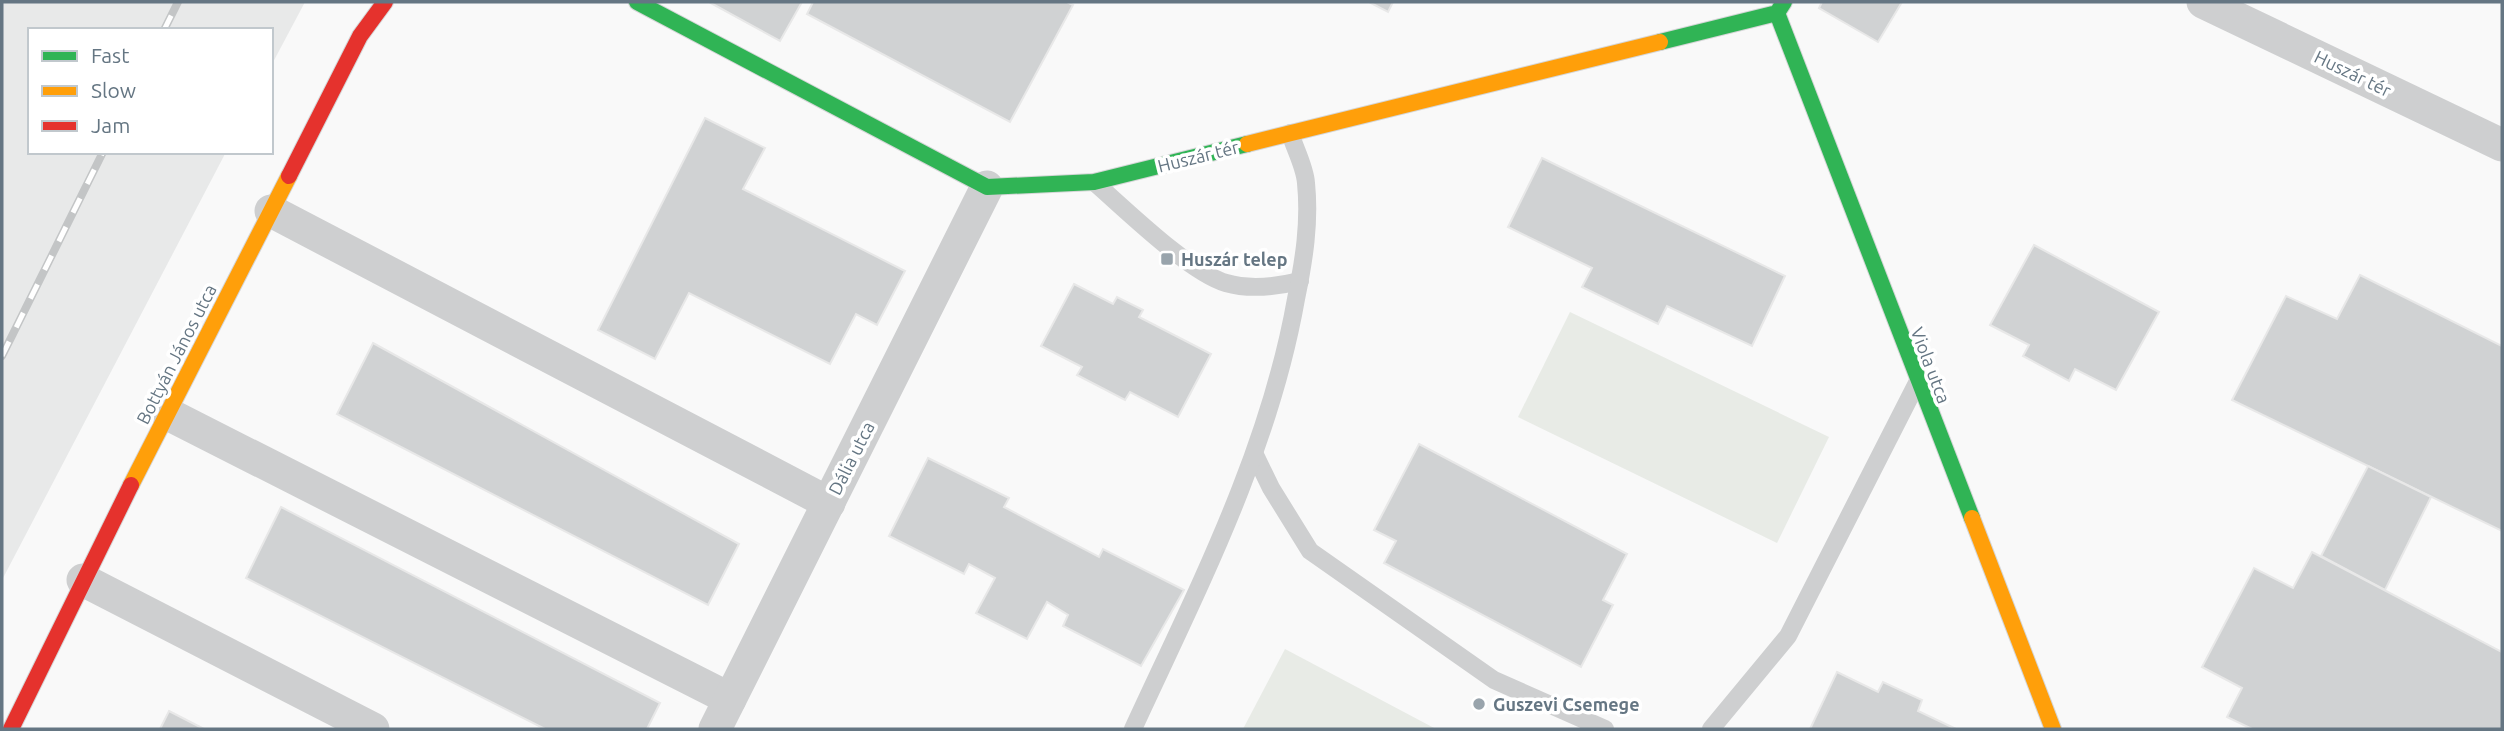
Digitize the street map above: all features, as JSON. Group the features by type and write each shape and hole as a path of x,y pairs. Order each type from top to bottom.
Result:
{"street":[{"name":"Bottyán János utca","path":"11,729 83,580 360,36 385,2"},
{"path":"637,2 987,187"},
{"name":"Huszár tér","path":"2203,2 2502,145"},
{"name":"Huszár tér","path":"987,187 1094,182 1781,7"},
{"name":"Viola utca","path":"1781,7 1917,383 2053,729"},
{"name":"Dália utca","path":"715,729 987,187"},
{"path":"271,211 829,503"},
{"path":"167,414 730,699"},
{"path":"83,580 373,729"}],"lane":[{"path":"1133,729 1224,530 1255,455 1291,331 1308,237 1306,181 1290,133"},
{"path":"1094,182 1197,267 1225,282 1268,288 1300,282"},
{"path":"1711,729 1788,636 1917,383"},
{"path":"1255,455 1271,488 1310,551 1494,680 1605,729"}],"shaded area":[{"path":"2,2 305,2 273,62 273,28 28,28 28,154 225,154 2,580"},
{"path":"1570,312 1829,437 1777,543 1518,417"},
{"path":"1285,649 1436,729 1243,729"}],"building":[{"path":"709,2 802,2 780,41"},
{"path":"813,2 1067,2 1073,5 1010,122 807,14"},
{"path":"1369,2 1393,2 1388,12"},
{"path":"1822,2 1902,2 1878,42 1819,8"},
{"path":"705,118 765,148 743,189 905,271 877,325 856,314 830,364 689,293 655,359 598,330"},
{"path":"1542,158 1785,276 1752,346 1667,306 1658,324 1582,287 1592,268 1508,227"},
{"path":"2034,245 2159,312 2116,390 2075,369 2069,381 2023,356 2029,345 1990,325"},
{"path":"2360,275 2502,346 2502,531 2232,400 2286,296 2337,319"},
{"path":"1074,284 1113,304 1117,297 1143,310 1139,317 1211,354 1178,417 1130,392 1125,400 1077,375 1082,367 1041,346"},
{"path":"373,343 739,544 708,605 337,414"},
{"path":"1419,444 1627,554 1603,600 1613,605 1581,667 1384,563 1396,541 1374,530"},
{"path":"928,458 1009,498 1004,507 1099,557 1103,549 1184,590 1141,666 1063,626 1068,615 1047,602 1027,639 976,613 995,578 969,564 964,574 889,536"},
{"path":"2368,466 2431,497 2385,590 2321,556"},
{"path":"281,507 660,703 647,729 545,729 246,578"},
{"path":"2312,552 2502,652 2502,729 2252,729 2227,717 2242,688 2202,667 2254,568 2293,588"},
{"path":"1837,672 1878,692 1883,682 1922,700 1918,711 1956,729 1810,729"},
{"path":"169,711 204,729 160,729"}],"railway":[{"path":"165,28 178,2"},
{"path":"2,356 102,154"}],"traffic: fast":[{"path":"637,2 987,187 1094,182 1247,144"},
{"path":"1660,42 1777,13 1784,2"},
{"path":"1777,13 1972,518"}],"traffic: slow":[{"path":"1247,144 1660,42"},
{"path":"131,485 289,176"},
{"path":"1972,518 2053,729"}],"traffic: jam":[{"path":"289,176 360,36 385,2"},
{"path":"11,729 131,485"}],"place":[{"name":"Huszár telep","path":"1167,259"},
{"name":"Guszevi Csemege","path":"1479,704"}]}
